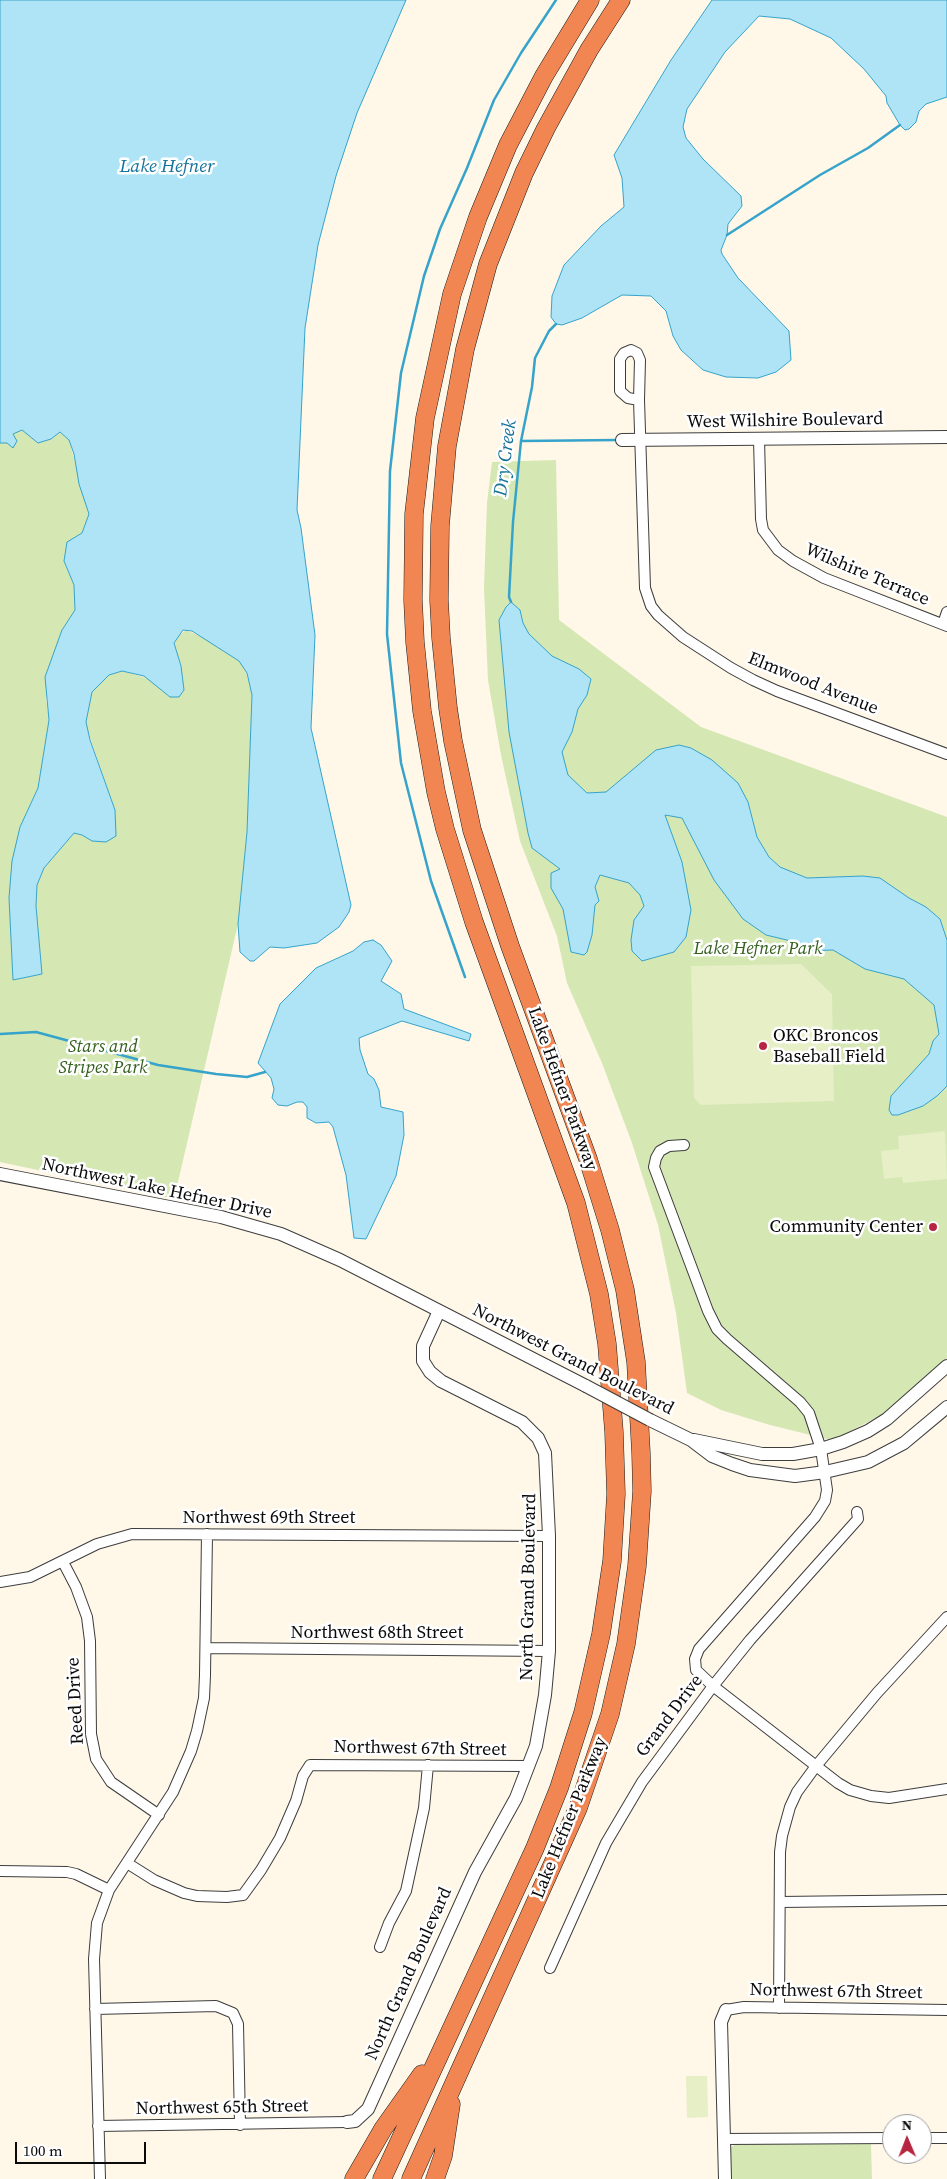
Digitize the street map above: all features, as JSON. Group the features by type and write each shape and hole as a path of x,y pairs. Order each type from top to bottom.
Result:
{"highway":[{"name":"Lake Hefner Parkway","path":"382,2179 535,1848 559,1788 583,1713 601,1634 612,1561 616,1494 614,1432 607,1344 588,1250 562,1163 454,863 436,792 422,711 414,642 414,514 424,428 432,380 452,294 478,217 526,108 590,0"},
{"name":"Lake Hefner Parkway","path":"411,2179 556,1858 596,1759 610,1714 626,1644 638,1556 642,1499 641,1453 636,1362 624,1290 610,1230 588,1159 510,946 472,830 448,708 440,638 439,600 440,526 447,446 465,349 488,264 524,173 546,128 585,58 621,0"},
{"path":"354,2179 384,2129 451,2032"},
{"path":"436,2179 443,2156 454,2082"}],"street":[{"name":"Elmwood Avenue","path":"639,400 644,588 658,615 683,637 753,680 777,691 947,754"},
{"name":"West Wilshire Boulevard","path":"622,440 947,437"},
{"name":"Wilshire Terrace","path":"760,439 761,519 763,530 778,550 793,561 824,578 945,625 947,612"},
{"path":"684,1145 669,1146 660,1151 654,1167 712,1320 727,1339 800,1402 809,1413 821,1449 826,1495 822,1507 696,1654 696,1670 713,1686 850,1790 871,1796 900,1797 947,1789"},
{"name":"Northwest Lake Hefner Drive","path":"0,1174 221,1217 266,1229 322,1251 439,1311"},
{"name":"Northwest Grand Boulevard","path":"439,1311 687,1437 712,1456 750,1470 796,1476 852,1467 887,1453 904,1443 947,1407"},
{"name":"North Grand Boulevard","path":"347,2122 355,2121 368,2108 474,1872 516,1798 530,1766 540,1724 549,1651 546,1461 538,1438 522,1422 441,1381 426,1367 423,1361 423,1346 439,1311"},
{"name":"Northwest Grand Boulevard","path":"687,1437 762,1454 793,1454 821,1449 860,1435 887,1419 947,1366"},
{"name":"Grand Drive","path":"550,1968 602,1852 626,1806 713,1686 789,1594 858,1519 857,1512"},
{"name":"Northwest 69th Street","path":"0,1582 30,1577 96,1544 132,1534 548,1536"},
{"path":"100,2179 95,1941 100,1914 109,1890 159,1814 183,1772 197,1731 204,1698 207,1534"},
{"name":"Reed Drive","path":"63,1562 76,1586 87,1616 90,1641 91,1734 96,1759 111,1782 159,1814"},
{"path":"779,2008 780,1852 785,1822 797,1792 816,1766 877,1693 943,1629 947,1617"},
{"name":"Northwest 68th Street","path":"206,1648 549,1651"},
{"name":"Northwest 67th Street","path":"127,1863 154,1880 184,1893 197,1896 227,1897 243,1895 280,1838 296,1801 303,1776 310,1765 530,1766"},
{"path":"380,1947 389,1923 406,1891 424,1808 428,1765"},
{"path":"0,1871 67,1872 76,1874 109,1890"},
{"path":"780,1902 947,1900"},
{"path":"95,2009 216,2006 233,2012 238,2024 240,2125"},
{"name":"Northwest 67th Street","path":"726,2010 735,2008 779,2008 947,2010"},
{"path":"725,2179 722,2022 726,2010"},
{"name":"Northwest 65th Street","path":"98,2126 347,2122"},
{"path":"724,2138 882,2138"},
{"path":"932,2138 947,2138"}],"green space":[{"name":"Stars and Stripes Park","path":"22,429 51,439 60,432 69,440 89,514 82,533 64,561 74,585 75,611 62,630 56,649 46,699 49,719 38,788 20,827 9,898 13,980 42,974 36,906 37,885 44,868 74,833 92,841 115,810 87,729 86,722 92,692 109,675 122,671 150,679 170,697 181,694 184,690 181,666 174,643 178,636 186,630 206,639 239,661 244,666 252,695 247,832 238,924 174,1199 0,1162 0,443 7,443 13,434"},
{"name":"Lake Hefner Park","path":"556,460 559,620 701,727 947,817 947,1358 885,1413 843,1435 841,1438 831,1440 770,1425 721,1410 687,1393 676,1313 658,1225 632,1143 602,1063 567,983 557,936 520,841 501,755 488,680 484,588 487,503 492,462"},
{"name":"OKC Broncos Baseball Field","path":"801,964 832,994 834,1101 701,1105 694,1098 691,966"},
{"path":"945,1131 947,1179 903,1183 902,1177 884,1179 881,1151 899,1149 898,1136"},
{"path":"686,2076 707,2076 708,2117 687,2118"},
{"path":"736,2144 871,2144 872,2179 729,2179 729,2153 731,2147"}],"water":[{"name":"Lake Hefner","path":"0,0 406,0 357,113 336,176 318,245 305,328 297,510 315,635 311,728 351,905 349,912 339,927 317,943 284,948 270,947 254,961 250,961 240,952 238,924 247,832 252,695 247,673 239,661 192,631 183,630 174,643 181,666 184,690 179,697 170,697 144,676 122,671 109,675 92,692 86,722 90,740 115,810 116,836 106,842 92,841 74,833 44,868 37,885 36,906 42,974 13,980 9,898 12,861 20,827 38,788 49,720 45,677 62,630 75,610 74,585 64,561 67,542 82,533 89,514 79,484 74,454 69,440 60,432 51,439 38,443 22,430 13,434 17,441 13,448 7,443 0,443"},
{"path":"712,0 947,0 947,97 926,104 919,111 916,122 909,129 905,130 900,125 887,103 886,96 864,69 831,38 790,19 759,16 725,52 687,109 683,127 686,138 703,159 741,196 742,206 728,224 727,235 721,250 722,254 738,278 789,331 791,360 776,372 758,378 726,377 703,370 681,350 673,336 666,311 651,296 622,295 582,318 562,325 556,324 551,317 552,296 564,265 601,226 624,207 622,178 614,155 671,60"},
{"path":"511,602 520,610 523,623 529,634 552,656 579,669 591,679 587,695 578,709 572,732 562,752 568,775 587,793 606,792 656,750 679,745 691,748 712,760 738,783 748,802 757,837 769,857 780,867 807,878 863,876 880,878 926,907 940,919 947,940 947,1086 937,1096 923,1106 898,1115 892,1115 889,1110 891,1096 929,1054 933,1041 939,1034 934,1005 904,979 865,969 833,950 803,951 795,942 766,935 743,919 714,880 682,818 665,815 682,862 691,910 686,937 674,952 642,961 632,951 631,940 634,920 644,906 640,895 629,883 600,875 595,887 599,901 595,905 592,935 587,952 584,955 571,952 563,909 551,888 551,873 560,869 532,848 509,732 499,620"},
{"path":"373,940 381,945 392,961 381,981 401,994 404,1009 471,1034 469,1041 402,1021 359,1038 360,1050 368,1074 374,1079 379,1090 381,1107 403,1112 404,1135 396,1176 366,1239 354,1238 346,1175 333,1127 329,1122 316,1123 307,1118 307,1107 303,1102 287,1106 278,1105 272,1098 274,1089 271,1078 258,1063 280,1004 316,968 353,951 364,942"}],"waterway":[{"path":"465,977 431,881 401,763 387,634 390,471 401,373 424,276 440,229 494,100 521,53 556,0"},
{"path":"727,235 820,175 868,148 900,125"},
{"name":"Dry Creek","path":"511,602 509,597 513,522 521,441 532,387 535,358 549,331 556,324"},
{"path":"521,441 618,440"},
{"path":"0,1034 36,1032 158,1065 216,1074 247,1077 265,1072"}],"place":[{"name":"OKC Broncos Baseball Field","path":"763,1046"},
{"name":"Community Center","path":"933,1227"}]}
